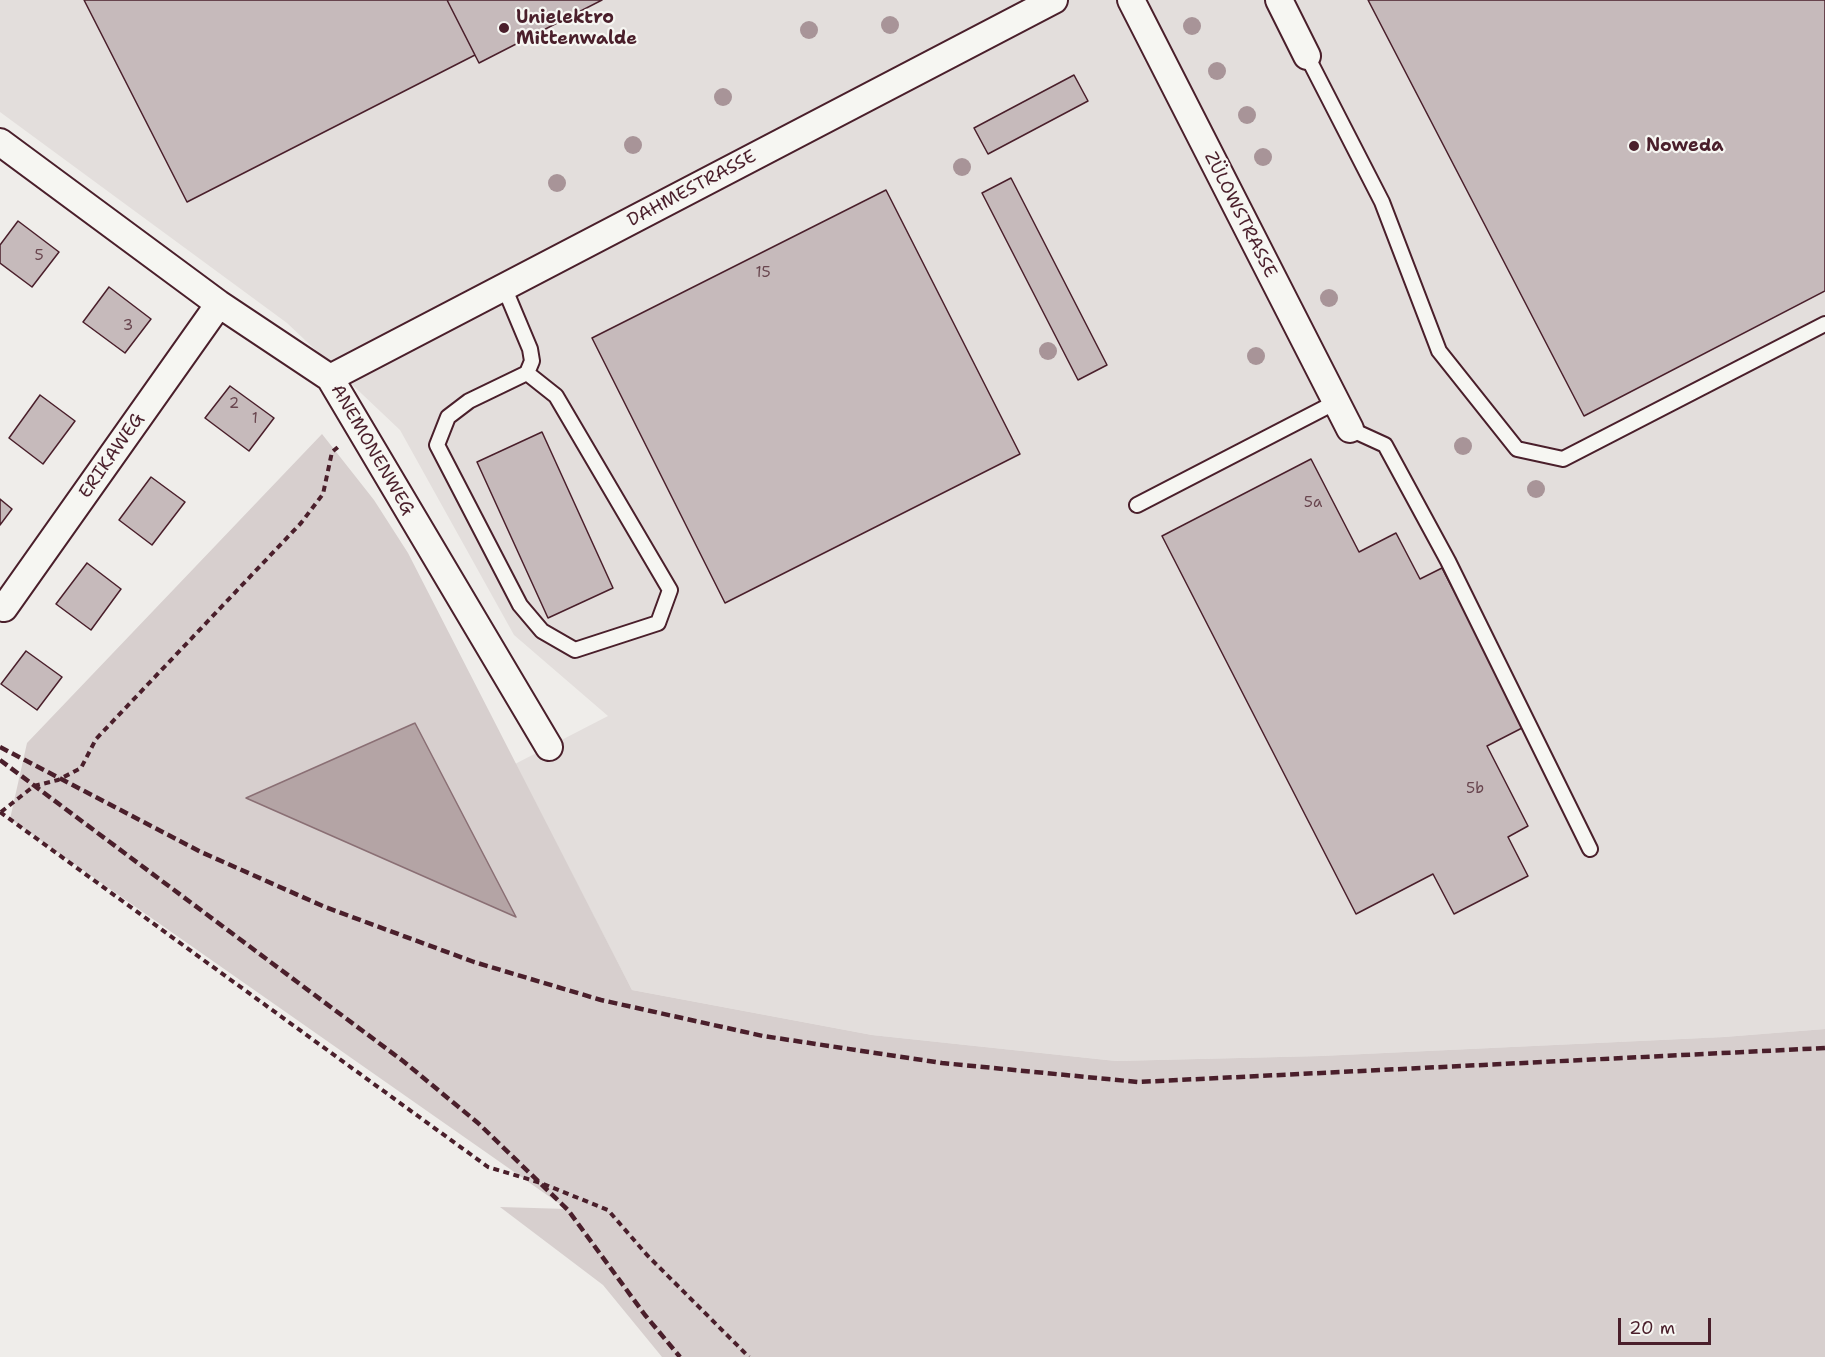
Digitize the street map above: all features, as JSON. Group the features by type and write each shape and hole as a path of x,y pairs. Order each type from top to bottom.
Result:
{"street":[{"name":"DAHMESTRASSE","path":"330,378 1054,0"},
{"name":"ZÜLOWSTRASSE","path":"1131,0 1350,429"},
{"path":"1279,0 1307,56"},
{"name":"ANEMONENWEG","path":"2,148 219,304 330,378 549,747"},
{"name":"ERIKAWEG","path":"4,608 219,304"}],"lane":[{"path":"1307,56 1382,202 1423,316 1439,351 1517,449 1563,459 1825,324"},
{"path":"504,287 530,349 532,361 527,373 469,401 448,417 437,445 520,605 542,631 576,650 658,623 670,590 556,396 527,373"},
{"path":"1137,505 1335,402"},
{"path":"1350,429 1385,445 1448,561 1590,849"}],"path":[{"path":"360,430 332,452 323,495 301,523 96,739 81,768 58,780 34,786 0,812 488,1167 541,1183 608,1210 646,1255 749,1357"}],"shaded area":[{"path":"0,0 1825,0 1825,1029 1724,1037 1321,1056 1116,1061 872,1035 632,990 515,764 608,716 514,635 400,430 287,323 0,112"},
{"path":"322,434 374,500 408,553 632,990 872,1035 1116,1061 1321,1056 1724,1037 1825,1029 1825,1357 662,1357 603,1285 500,1207 567,1209 10,819 27,743"},
{"path":"415,723 516,917 246,798"}],"building":[{"path":"84,0 447,0 475,55 187,202"},
{"name":"Unielektro Mittenwalde","path":"447,0 602,0 479,63"},
{"name":"Noweda","path":"1368,0 1825,0 1825,291 1584,416"},
{"path":"1074,75 1088,101 988,154 974,128"},
{"path":"1011,178 1107,365 1078,380 982,193"},
{"path":"886,190 1020,454 725,603 592,338"},
{"path":"18,221 59,252 32,287 0,263 0,245"},
{"path":"109,287 151,319 125,353 83,322"},
{"path":"230,386 274,418 249,451 205,418"},
{"path":"40,395 75,421 43,464 9,438"},
{"path":"542,432 613,588 548,618 477,462"},
{"path":"1311,459 1359,552 1396,533 1420,579 1442,568 1524,727 1487,746 1528,826 1508,837 1528,876 1454,914 1433,874 1356,914 1162,536"},
{"path":"151,477 185,502 152,545 119,520"},
{"path":"0,499 12,509 0,525"},
{"path":"87,563 121,589 91,630 56,604"},
{"path":"26,651 62,677 37,710 1,684"}],"railway":[{"path":"0,747 201,852 325,907 474,962 601,1000 763,1036 942,1063 1138,1082 1825,1048"},
{"path":"0,760 403,1061 478,1123 568,1210 645,1315 680,1357"}],"place":[{"name":"Unielektro Mittenwalde","path":"504,28"},
{"name":"Noweda","path":"1634,146"}]}
